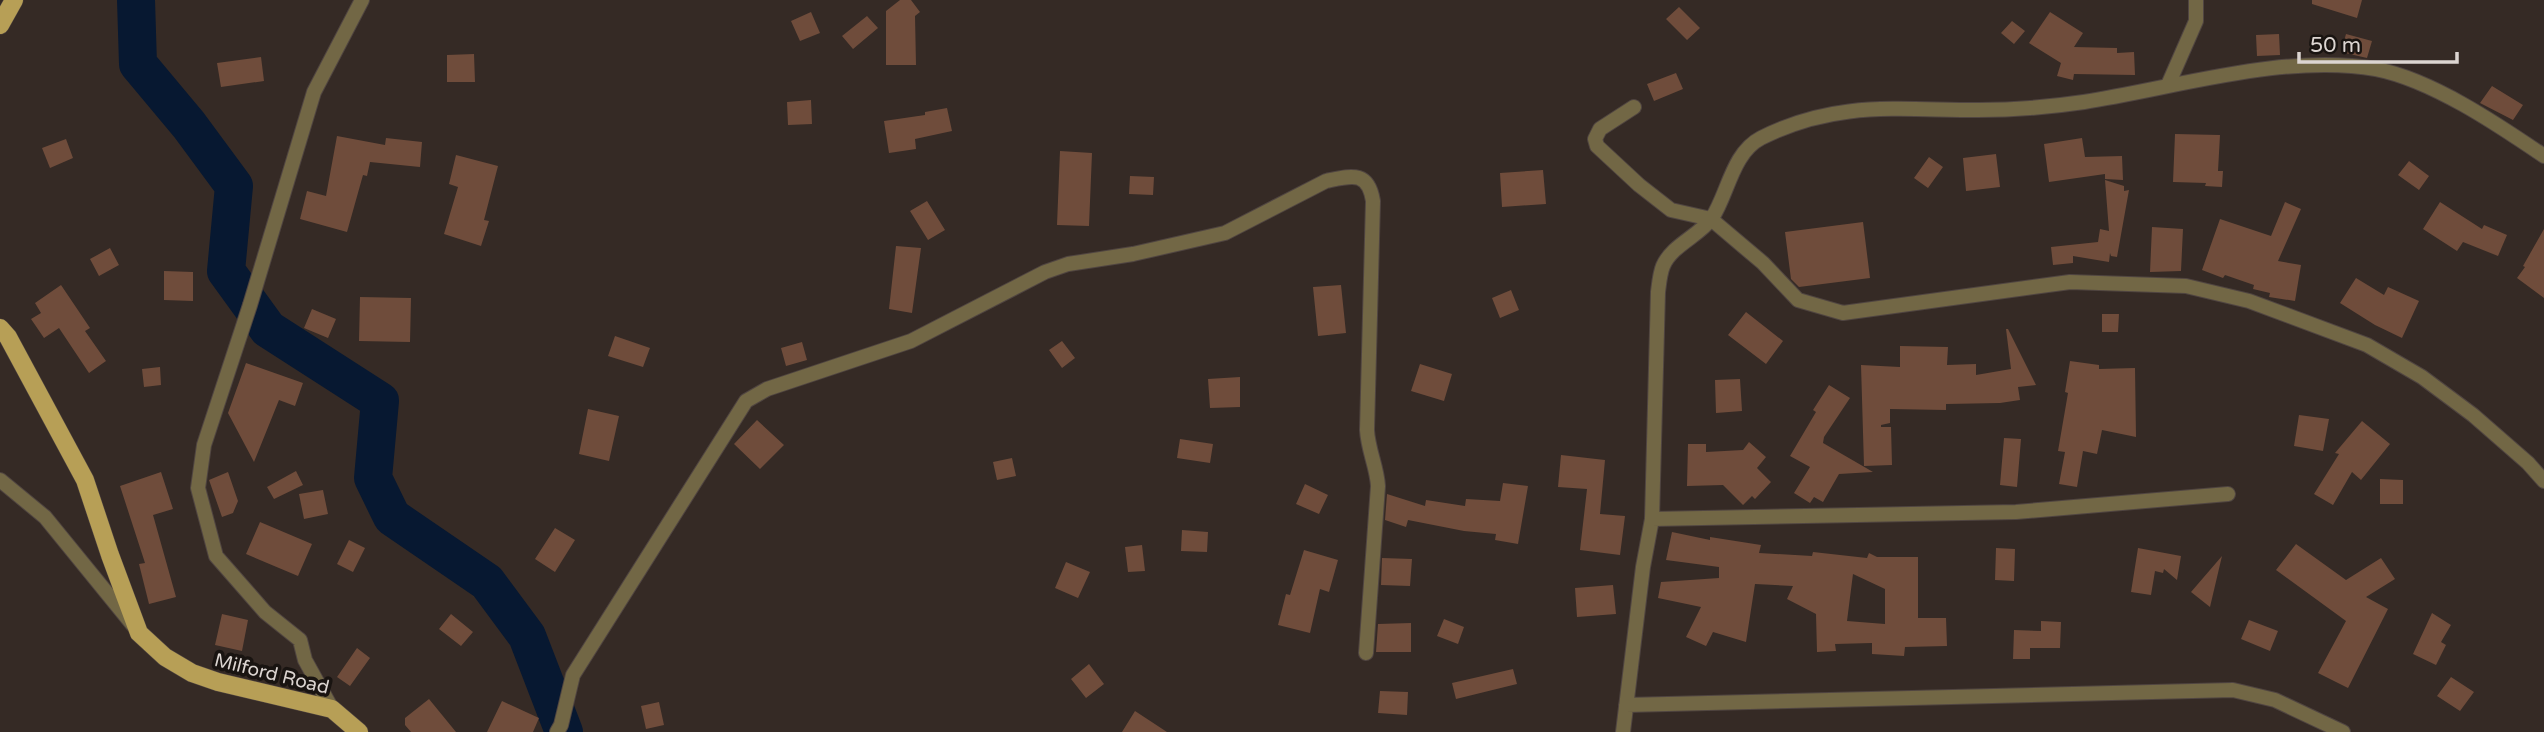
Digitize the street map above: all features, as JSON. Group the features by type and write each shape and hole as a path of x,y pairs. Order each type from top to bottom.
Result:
{"main road":[{"path":"0,25 14,0"},
{"path":"0,328 8,337 85,480 139,633"},
{"name":"Milford Road","path":"139,633 165,657 192,673 218,682 332,709 359,732"}],"street":[{"path":"332,709 305,660 300,640 265,612 216,556 198,488 204,445 250,305 314,92 362,0"},
{"path":"2168,85 2196,21 2196,0"},
{"path":"1623,732 1643,567 1652,519 1658,292 1663,265 1674,251 1711,219 1738,161 1759,139 1816,116 1865,108 1982,110 2083,102 2168,85 2266,70 2327,65 2375,69 2412,79 2457,102 2544,156"},
{"path":"1634,107 1600,129 1595,139 1597,146 1671,210 1711,219 1763,263 1798,300 1843,313 2070,282 2186,286 2249,301 2367,345 2422,377 2473,415 2528,463 2544,481"},
{"path":"557,732 573,675 746,401 767,389 911,341 1045,272 1068,264 1133,254 1225,233 1326,181 1357,177 1366,181 1371,188 1373,201 1367,430 1368,446 1377,473 1378,486 1366,653"},
{"path":"0,480 45,517 139,633"},
{"path":"1652,519 2016,512 2228,494"},
{"path":"1626,705 2233,690 2275,700 2343,732"}],"building":[{"path":"900,0 911,0 920,12 915,16 916,65 886,65 886,11"},
{"path":"2312,0 2362,0 2357,18 2312,4"},
{"path":"1679,7 1700,28 1687,40 1666,19"},
{"path":"811,12 820,33 800,41 791,21"},
{"path":"2050,12 2083,33 2074,47 2117,48 2117,53 2134,52 2135,75 2074,74 2073,80 2057,76 2061,63 2029,43"},
{"path":"867,16 878,28 853,49 842,36"},
{"path":"2012,21 2025,31 2014,44 2001,33"},
{"path":"2279,34 2280,55 2257,56 2256,35"},
{"path":"2346,34 2372,41 2367,58 2341,52"},
{"path":"474,54 475,82 447,82 447,55"},
{"path":"261,57 264,81 221,87 217,63"},
{"path":"1676,73 1683,89 1654,101 1647,84"},
{"path":"2492,86 2523,105 2513,120 2480,103"},
{"path":"811,100 812,124 788,125 787,102"},
{"path":"947,108 952,131 915,139 916,149 889,153 884,121 925,115 925,112"},
{"path":"2175,134 2220,135 2218,171 2223,171 2222,187 2205,186 2206,183 2173,182"},
{"path":"337,136 385,145 386,138 422,142 420,167 370,162 367,176 363,175 347,232 300,219 307,191 326,196"},
{"path":"2082,138 2085,157 2122,156 2123,180 2105,179 2105,174 2049,182 2044,144"},
{"path":"66,139 73,158 50,168 42,148"},
{"path":"1060,151 1092,153 1089,226 1057,225"},
{"path":"1996,154 2000,187 1966,191 1963,158"},
{"path":"456,155 498,166 484,220 489,221 481,246 444,234 458,187 449,184"},
{"path":"1929,157 1943,167 1928,188 1914,178"},
{"path":"2409,161 2429,176 2419,190 2398,175"},
{"path":"1543,170 1546,204 1502,207 1500,173"},
{"path":"1130,176 1154,177 1153,195 1129,194"},
{"path":"2105,180 2124,186 2124,191 2129,190 2117,257 2111,256 2110,253 2109,262 2073,256 2073,263 2053,265 2051,247 2098,242 2100,229 2109,231"},
{"path":"927,201 945,230 928,240 910,211"},
{"path":"2285,202 2301,209 2278,261 2301,265 2295,301 2269,297 2270,293 2253,289 2254,285 2202,270 2220,219 2271,236"},
{"path":"2440,202 2482,229 2484,225 2507,235 2498,256 2463,242 2457,251 2423,229"},
{"path":"1863,222 1870,278 1799,287 1791,279 1785,232"},
{"path":"2152,227 2183,229 2181,271 2150,272"},
{"path":"2544,229 2544,298 2517,278"},
{"path":"896,246 921,248 912,313 889,309"},
{"path":"110,248 119,265 99,276 90,259"},
{"path":"164,271 193,272 193,301 164,300"},
{"path":"2356,278 2384,295 2388,287 2419,301 2402,338 2340,303"},
{"path":"61,285 90,328 85,331 106,361 89,373 59,328 44,338 31,319 41,313 35,303"},
{"path":"1341,285 1346,333 1318,336 1313,287"},
{"path":"1511,290 1519,310 1500,318 1492,298"},
{"path":"360,297 411,298 410,342 359,341"},
{"path":"312,309 336,319 328,338 304,328"},
{"path":"1746,312 1783,341 1766,364 1728,335"},
{"path":"2102,314 2119,314 2118,332 2102,332"},
{"path":"2006,329 2036,385 2018,387 2020,400 1946,404 1946,410 1890,409 1890,423 1881,427 1891,427 1892,465 1864,466 1861,365 1900,367 1900,346 1948,347 1947,365 1976,364 1976,375 2011,369"},
{"path":"615,336 650,348 643,367 608,356"},
{"path":"1062,341 1075,358 1062,368 1049,350"},
{"path":"802,342 807,360 786,366 781,348"},
{"path":"2070,361 2099,365 2099,369 2135,368 2136,437 2102,430 2097,454 2083,451 2077,487 2059,484 2065,452 2058,451 2068,393 2065,392"},
{"path":"246,363 303,383 295,406 279,400 254,462 228,413"},
{"path":"1420,364 1452,374 1444,401 1411,391"},
{"path":"160,367 161,385 144,387 142,369"},
{"path":"1240,377 1240,407 1210,408 1208,379"},
{"path":"1740,379 1742,411 1716,413 1715,380"},
{"path":"1829,385 1850,398 1824,437 1823,443 1873,472 1839,474 1823,502 1814,497 1810,503 1794,493 1810,467 1790,456"},
{"path":"588,409 619,416 609,461 579,454"},
{"path":"2299,415 2329,419 2323,451 2294,446"},
{"path":"757,420 784,445 760,469 734,444"},
{"path":"2362,421 2390,444 2361,480 2352,472 2333,505 2314,494 2339,454 2335,453"},
{"path":"2004,438 2021,439 2017,487 2000,485"},
{"path":"1180,439 1213,444 1210,463 1177,458"},
{"path":"1749,442 1766,457 1757,468 1771,482 1755,499 1752,496 1743,505 1723,485 1687,486 1688,444 1706,444 1706,452 1743,450"},
{"path":"1561,455 1605,460 1600,514 1625,516 1620,555 1580,550 1587,489 1558,487"},
{"path":"1012,458 1016,476 997,480 993,462"},
{"path":"296,471 303,485 274,499 267,487"},
{"path":"161,472 173,509 153,515 176,597 149,604 139,564 145,563 120,486"},
{"path":"228,472 238,501 233,513 222,517 209,480"},
{"path":"2380,479 2403,480 2403,504 2380,504"},
{"path":"1503,483 1528,486 1518,544 1495,540 1496,534 1408,520 1406,527 1385,520 1387,494 1425,506 1426,500 1465,506 1466,499 1500,501"},
{"path":"1305,484 1328,495 1319,514 1296,504"},
{"path":"323,490 328,514 304,519 299,494"},
{"path":"260,522 312,544 298,576 246,554"},
{"path":"555,528 575,540 555,572 535,559"},
{"path":"1182,530 1208,532 1207,552 1181,551"},
{"path":"1672,532 1710,540 1710,537 1761,545 1759,553 1812,556 1813,552 1867,558 1869,553 1877,557 1918,557 1918,618 1946,618 1947,646 1905,647 1904,656 1872,654 1872,643 1835,644 1836,651 1817,652 1816,614 1787,599 1793,586 1755,584 1746,642 1713,632 1706,646 1686,637 1701,607 1658,598 1661,582 1719,578 1719,567 1666,560","holes":["1853,574 1885,589 1885,624 1847,621"]},
{"path":"349,540 365,548 353,572 337,564"},
{"path":"2296,544 2346,580 2381,558 2395,579 2366,597 2388,609 2348,688 2318,673 2346,621 2276,570"},
{"path":"1142,545 1145,571 1128,572 1125,547"},
{"path":"1996,548 2015,549 2014,581 1995,580"},
{"path":"2138,548 2181,556 2177,580 2164,569 2163,573 2155,571 2151,595 2131,592"},
{"path":"1304,550 1338,560 1329,592 1320,589 1310,633 1278,625 1286,594 1290,595"},
{"path":"2222,556 2210,607 2191,592"},
{"path":"1382,558 1412,559 1410,586 1381,585"},
{"path":"1066,562 1090,572 1078,598 1055,588"},
{"path":"1613,585 1616,614 1577,617 1575,588"},
{"path":"2432,613 2451,625 2441,642 2446,645 2436,665 2413,654"},
{"path":"222,614 248,620 242,651 215,645"},
{"path":"451,614 473,632 461,646 439,629"},
{"path":"1444,619 1464,627 1458,644 1437,636"},
{"path":"2249,620 2278,631 2270,651 2241,639"},
{"path":"2041,621 2061,622 2060,648 2030,648 2030,659 2013,659 2014,630 2041,631"},
{"path":"1411,623 1411,652 1376,652 1378,624"},
{"path":"357,648 370,658 350,686 337,677"},
{"path":"1089,664 1104,684 1086,698 1071,679"},
{"path":"1513,669 1517,684 1456,699 1452,683"},
{"path":"2451,677 2474,692 2460,711 2437,696"},
{"path":"1380,691 1408,692 1407,715 1378,713"},
{"path":"429,699 456,732 411,732 405,725 405,718"},
{"path":"502,701 539,718 533,732 487,732"},
{"path":"659,702 664,725 646,729 641,706"},
{"path":"1135,711 1167,732 1122,732"}],"waterway":[{"path":"136,0 138,64 189,125 234,186 226,271 268,329 380,401 373,478 392,517 487,582 527,636 564,732"}]}
